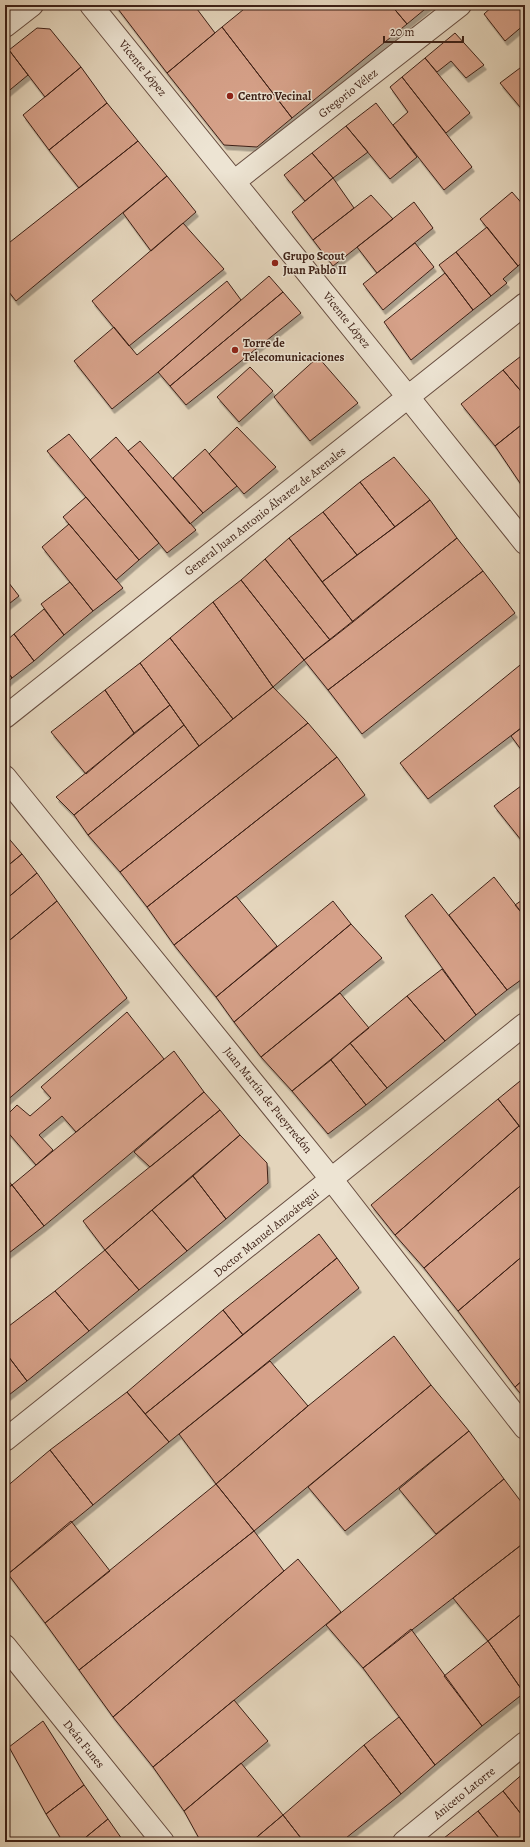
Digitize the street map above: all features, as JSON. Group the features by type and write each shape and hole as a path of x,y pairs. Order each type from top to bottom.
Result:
{"street":[{"path":"5,26 32,5"},
{"name":"Vicente López","path":"91,5 235,181 525,543"},
{"name":"Gregorio Vélez","path":"235,181 460,5"},
{"name":"General Juan Antonio Álvarez de Arenales","path":"5,718 525,304"},
{"name":"Juan Martín de Pueyrredón","path":"5,777 332,1180 525,1428"},
{"name":"Doctor Manuel Anzoátegui","path":"5,1440 332,1180 525,1024"},
{"name":"Deán Funes","path":"5,1646 163,1842"},
{"name":"Aniceto Latorre","path":"404,1842 525,1743"}],"building":[{"path":"115,5 194,5 215,33 167,73"},
{"path":"249,5 391,5 407,24 292,118 222,27"},
{"path":"391,5 430,5 407,24"},
{"path":"494,5 525,5 525,24 505,41 484,14"},
{"name":"Centro Vecinal","path":"222,27 292,118 257,147 224,145 167,73"},
{"path":"37,28 50,29 81,67 45,97 9,50"},
{"path":"455,33 484,65 466,78 451,61 437,72 425,58"},
{"path":"9,50 28,75 5,94 5,53"},
{"path":"425,58 470,113 446,133 402,77"},
{"path":"524,65 525,66 525,113 500,83"},
{"path":"81,67 107,103 49,150 23,115"},
{"path":"402,77 472,167 444,190 393,125 408,112 390,87"},
{"path":"107,103 138,141 79,188 49,150"},
{"path":"376,103 417,157 390,179 346,126"},
{"path":"346,126 368,152 333,178 312,153"},
{"path":"138,141 167,176 16,301 5,287 5,246"},
{"path":"312,153 333,178 305,201 284,175"},
{"path":"167,176 196,212 151,251 123,213"},
{"path":"333,178 354,208 313,240 292,212"},
{"path":"512,192 525,207 525,260 518,266 480,219"},
{"path":"371,195 393,219 333,266 313,240"},
{"path":"414,202 433,228 377,273 357,247"},
{"path":"183,223 224,269 129,346 92,301"},
{"path":"487,227 518,266 503,279 507,283 491,296 456,252"},
{"path":"415,243 434,267 383,310 363,284"},
{"path":"456,252 491,296 473,310 439,265"},
{"path":"445,273 473,310 411,360 384,322"},
{"path":"269,276 283,292 170,386 158,372"},
{"path":"227,281 241,300 158,372 112,409 74,361 114,327 137,355"},
{"name":"Torre de Telecomunicaciones","path":"283,292 301,313 186,405 170,386"},
{"path":"525,353 525,396 503,370"},
{"path":"318,357 358,403 310,441 274,397"},
{"path":"250,367 273,391 239,422 217,397"},
{"path":"503,370 525,396 525,422 495,446 461,404"},
{"path":"525,422 525,484 522,486 495,446"},
{"path":"237,427 276,467 244,494 209,454"},
{"path":"69,434 159,543 139,560 47,451"},
{"path":"116,437 196,530 167,553 90,460"},
{"path":"140,441 203,513 190,524 128,451"},
{"path":"205,449 237,486 203,513 173,478"},
{"path":"394,457 430,500 395,527 360,482"},
{"path":"360,482 395,527 357,555 323,512"},
{"path":"86,497 139,560 116,580 63,517"},
{"path":"430,500 457,538 353,622 322,582"},
{"path":"323,512 357,555 322,582 289,538"},
{"path":"69,524 123,588 93,611 42,547"},
{"path":"289,538 353,622 330,640 265,559"},
{"path":"457,538 483,571 328,690 304,660"},
{"path":"265,559 330,640 304,660 241,580"},
{"path":"483,571 515,613 362,734 328,690"},
{"path":"5,578 19,596 5,607"},
{"path":"241,580 304,660 273,687 213,602"},
{"path":"70,582 93,611 64,635 41,604"},
{"path":"213,602 273,687 233,719 170,638"},
{"path":"44,609 64,635 34,661 14,634"},
{"path":"14,634 34,661 12,678 5,668 5,642"},
{"path":"170,638 233,719 199,746 140,663"},
{"path":"525,661 525,725 428,799 400,763"},
{"path":"140,663 170,705 134,733 105,690"},
{"path":"5,668 12,678 5,684"},
{"path":"273,687 308,723 120,872 88,835"},
{"path":"105,690 134,733 86,774 51,732"},
{"path":"170,705 184,725 74,815 56,797"},
{"path":"308,723 337,757 147,907 120,872"},
{"path":"184,725 199,746 88,835 74,815"},
{"path":"525,725 525,755 511,736"},
{"path":"337,757 365,795 174,945 147,907"},
{"path":"525,783 525,845 494,806"},
{"path":"5,834 22,854 5,868"},
{"path":"22,854 37,873 5,900 5,868"},
{"path":"37,873 57,901 5,944 5,900"},
{"path":"494,877 525,917 525,977 507,990 449,915"},
{"path":"432,894 507,990 476,1015 405,916"},
{"path":"236,896 277,946 216,997 174,945"},
{"path":"525,898 525,917 515,905"},
{"path":"57,901 127,998 5,1102 5,944"},
{"path":"333,901 351,924 234,1022 216,997"},
{"path":"351,924 382,958 261,1057 234,1022"},
{"path":"442,969 476,1015 445,1041 407,996"},
{"path":"340,993 369,1028 292,1091 261,1057"},
{"path":"407,996 445,1041 387,1088 350,1043"},
{"path":"127,1012 164,1059 76,1132 62,1116 39,1135 53,1150 36,1165 5,1129 5,1117 17,1105 30,1116 51,1098 41,1087"},
{"path":"350,1043 387,1088 366,1105 331,1060"},
{"path":"174,1051 204,1092 44,1226 12,1185"},
{"path":"331,1060 366,1105 328,1134 292,1091"},
{"path":"525,1077 525,1133 498,1099"},
{"path":"204,1092 220,1110 150,1167 134,1152"},
{"path":"498,1099 519,1126 395,1235 371,1205"},
{"path":"220,1110 240,1135 105,1250 83,1221"},
{"path":"519,1126 525,1133 525,1182 424,1268 395,1235"},
{"path":"240,1135 267,1163 268,1183 226,1219 193,1176"},
{"path":"193,1176 226,1219 187,1251 152,1210"},
{"path":"5,1177 12,1185 5,1190"},
{"path":"525,1182 525,1254 458,1311 424,1268"},
{"path":"12,1185 44,1226 5,1256 5,1190"},
{"path":"152,1210 187,1251 139,1290 105,1250"},
{"path":"319,1234 337,1258 243,1335 223,1310"},
{"path":"105,1250 139,1290 89,1331 55,1291"},
{"path":"525,1254 525,1378 515,1387 458,1311"},
{"path":"337,1258 359,1288 169,1442 145,1414"},
{"path":"55,1291 89,1331 27,1381 5,1352 5,1329"},
{"path":"223,1310 243,1335 145,1414 127,1392"},
{"path":"394,1336 431,1385 254,1531 216,1484"},
{"path":"5,1352 27,1381 5,1398"},
{"path":"270,1361 308,1406 216,1484 179,1434"},
{"path":"525,1378 525,1399 515,1387"},
{"path":"431,1385 469,1431 345,1531 308,1487"},
{"path":"127,1392 169,1442 93,1505 50,1450"},
{"path":"469,1431 504,1479 436,1534 399,1489"},
{"path":"50,1450 93,1505 8,1574 5,1570 5,1488"},
{"path":"504,1479 525,1507 525,1542 363,1668 326,1625"},
{"path":"216,1484 254,1531 79,1670 45,1623"},
{"path":"71,1521 110,1571 45,1623 8,1574"},
{"path":"254,1531 284,1571 113,1717 79,1670"},
{"path":"525,1542 525,1611 488,1641 453,1598"},
{"path":"298,1559 341,1612 153,1767 113,1717"},
{"path":"525,1611 525,1692 524,1693 488,1641"},
{"path":"411,1629 482,1726 435,1765 363,1668"},
{"path":"488,1641 524,1693 482,1726 444,1676"},
{"path":"234,1700 268,1741 184,1811 153,1767"},
{"path":"399,1717 435,1765 401,1794 364,1745"},
{"path":"43,1721 84,1785 46,1814 9,1747"},
{"path":"364,1745 401,1794 341,1842 304,1842 283,1815"},
{"path":"241,1763 283,1815 251,1842 201,1842 184,1811"},
{"path":"525,1772 525,1819 503,1791"},
{"path":"84,1785 108,1819 80,1842 63,1842 46,1814"},
{"path":"503,1791 525,1819 525,1842 502,1842 478,1811"},
{"path":"478,1811 502,1842 439,1842"},
{"path":"283,1815 304,1842 251,1842"},
{"path":"108,1819 124,1842 80,1842"}],"place":[{"name":"Centro Vecinal","path":"230,96"},
{"name":"Grupo Scout Juan Pablo II","path":"275,263"},
{"name":"Torre de Telecomunicaciones","path":"235,350"}]}
